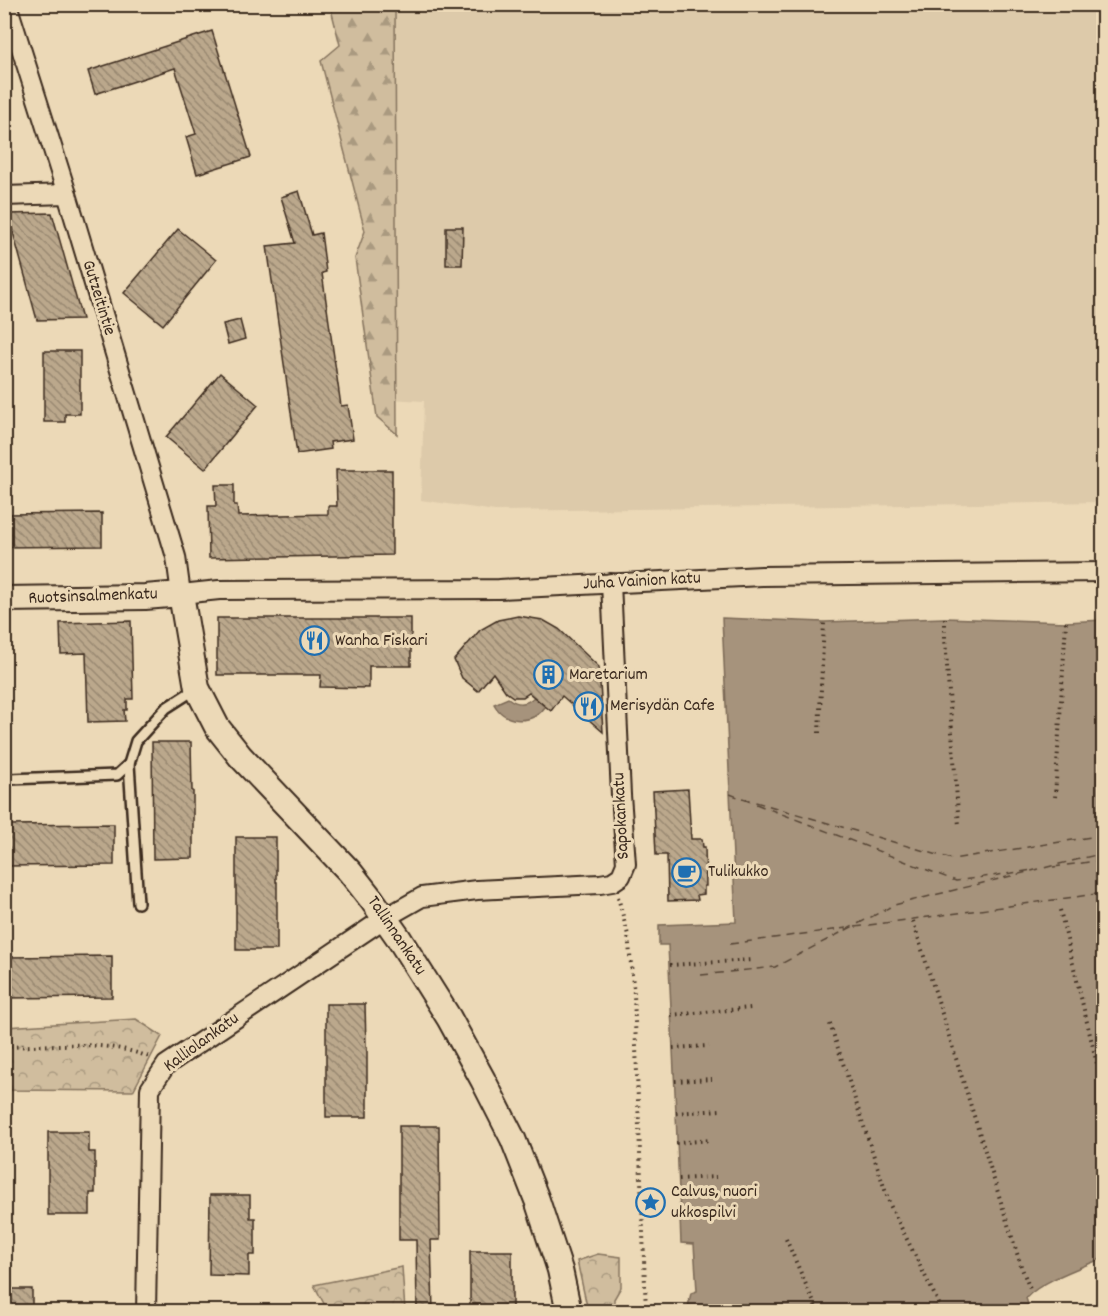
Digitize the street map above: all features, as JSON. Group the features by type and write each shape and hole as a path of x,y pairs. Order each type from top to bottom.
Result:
{"street":[{"name":"Gutzeitintie","path":"7,4 67,194 176,557 181,594"},
{"path":"4,196 67,194"},
{"name":"Juha Vainion katu","path":"181,594 219,590 499,589 762,576 1104,572"},
{"name":"Sapokankatu","path":"385,918 422,897 477,890 600,884 612,882 621,876 626,864 611,583"},
{"name":"Ruotsinsalmenkatu","path":"4,599 145,597 181,594"},
{"name":"Tallinnankatu","path":"181,594 197,688 217,728 240,756 350,872 398,937 449,1018 513,1139 537,1200 560,1270 569,1311"},
{"name":"Kalliolankatu","path":"146,1311 150,1089 166,1065 385,918"}],"lane":[{"path":"138,903 129,764 136,741 166,708 197,688"},
{"path":"9,779 117,775 129,764"}],"path":[{"path":"945,618 959,826"},
{"path":"819,733 824,622"},
{"path":"1055,798 1066,622"},
{"path":"612,882 628,935 634,994 646,1311"},
{"path":"1060,910 1104,1093"},
{"path":"913,921 1031,1292"},
{"path":"670,964 752,960"},
{"path":"671,1015 752,1008"},
{"path":"830,1024 890,1205 943,1311"},
{"path":"4,1047 97,1045 134,1051 166,1065"},
{"path":"673,1047 709,1046"},
{"path":"675,1081 712,1079"},
{"path":"676,1113 721,1110"},
{"path":"676,1143 711,1140"},
{"path":"679,1179 716,1177"},
{"path":"786,1239 818,1311"}],"shaded area":[{"path":"379,5 1103,5 1103,502 495,511 421,500 424,401 389,399"},
{"path":"722,618 824,622 945,618 1066,622 1103,620 1103,1258 1041,1286 1026,1298 1030,1311 687,1311 691,1293 697,1291 694,1244 681,1243 668,945 659,945 659,925 736,922"},
{"path":"534,697 545,707 540,713 526,719 519,720 505,715 494,704 508,698 518,703 525,703"}],"green space":[{"path":"330,5 395,5 397,434 377,417 355,258 365,231 321,61 340,45"},
{"path":"136,1019 162,1036 133,1091 5,1090 5,1027"},
{"path":"598,1254 621,1257 621,1287 614,1299 614,1311 588,1311 577,1261"},
{"path":"402,1267 405,1311 328,1311 314,1285"}],"building":[{"path":"212,31 251,157 197,174 186,137 196,134 175,68 95,94 88,71"},
{"path":"299,191 312,235 321,233 326,272 322,273 341,406 348,405 353,439 330,442 331,449 297,454 267,246 295,243 281,197"},
{"path":"52,213 82,319 37,320 8,214"},
{"path":"446,227 463,227 462,265 446,265"},
{"path":"178,229 216,260 163,325 124,293"},
{"path":"240,320 245,339 228,344 223,324"},
{"path":"44,351 80,351 80,414 65,414 65,422 44,422"},
{"path":"220,373 258,405 205,469 166,437"},
{"path":"336,470 392,470 392,555 209,558 208,506 216,506 215,485 234,485 234,505 237,505 238,516 328,514 328,506 337,506"},
{"path":"102,513 102,546 4,547 4,514"},
{"name":"Maretarium","path":"518,616 543,620 559,629 599,667 603,732 562,696 551,711 529,693 523,697 513,697 506,692 493,673 478,691 462,678 454,660 480,630 498,620"},
{"name":"Wanha Fiskari","path":"217,618 411,618 411,666 369,666 369,688 320,687 321,675 217,675"},
{"path":"131,621 133,699 127,699 127,710 124,710 125,721 88,722 86,653 61,654 60,623"},
{"path":"152,742 191,742 193,858 153,859"},
{"path":"688,789 691,839 702,839 703,847 705,847 706,886 704,886 704,894 697,895 698,900 668,901 667,855 656,855 653,791"},
{"path":"114,824 114,865 4,866 4,825"},
{"path":"236,837 276,837 277,950 236,950"},
{"path":"112,956 112,997 4,998 4,957"},
{"path":"326,1004 365,1004 367,1117 326,1117"},
{"path":"399,1126 439,1126 440,1240 431,1240 433,1311 417,1311 416,1240 399,1240"},
{"path":"48,1132 89,1132 89,1152 95,1152 95,1193 90,1193 90,1215 48,1215"},
{"path":"210,1195 250,1195 250,1218 255,1218 255,1255 249,1255 249,1276 209,1275"},
{"path":"470,1251 512,1251 512,1311 470,1311"},
{"path":"4,1289 32,1289 32,1311 4,1311"}],"ferry route":[{"path":"730,794 956,881 1033,870"},
{"path":"742,798 952,859 1104,835"},
{"path":"701,975 775,967 894,905 1104,853"},
{"path":"1053,867 1104,860"},
{"path":"855,927 1104,893"},
{"path":"730,944 847,928"}],"place":[{"name":"Wanha Fiskari","path":"314,641"},
{"name":"Maretarium","path":"548,675"},
{"name":"Merisydän Cafe","path":"589,706"},
{"name":"Tulikukko","path":"687,872"},
{"name":"Calvus, nuori ukkospilvi","path":"650,1202"}]}
